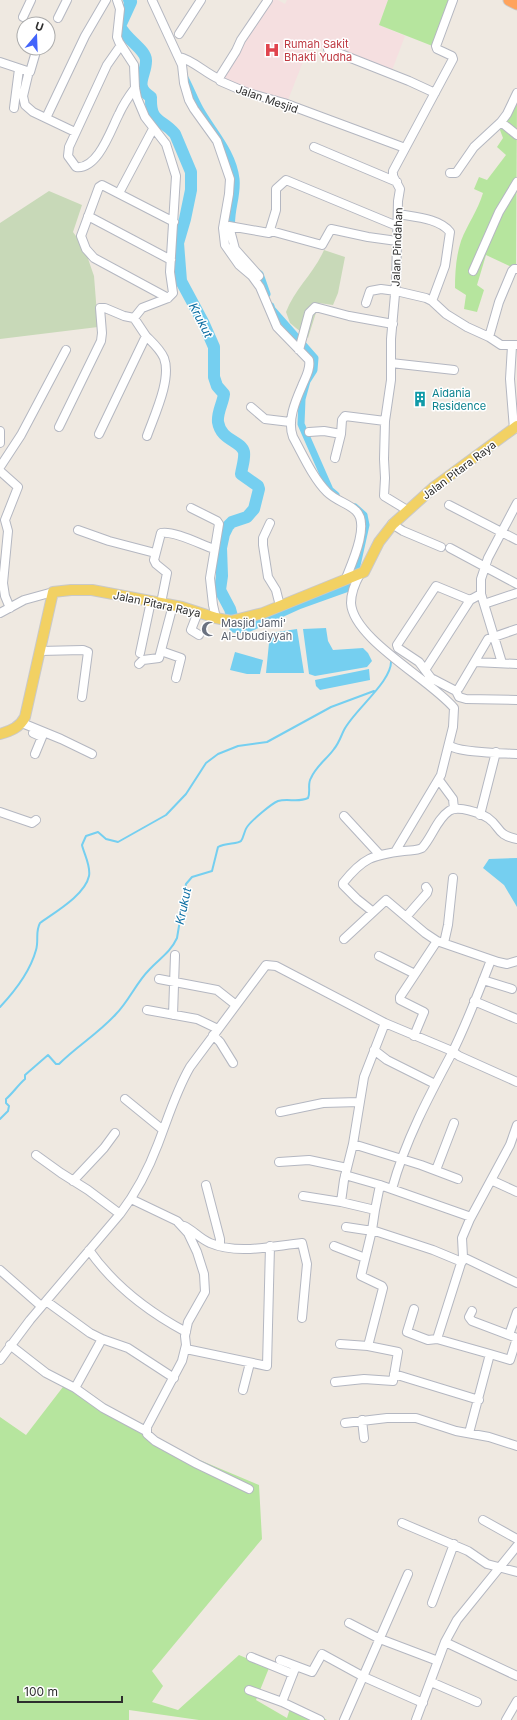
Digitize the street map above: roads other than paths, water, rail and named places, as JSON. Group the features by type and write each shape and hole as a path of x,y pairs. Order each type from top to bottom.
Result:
{"highway":[{"path":"509,0 517,4"}],"main road":[{"name":"Jalan Pitara Raya","path":"54,592 92,590 173,605 216,618 236,620 263,613 366,571 379,542 392,524 434,487 515,427"},
{"path":"0,734 20,725 27,711 54,592"}],"street":[{"path":"24,16 32,0"},
{"path":"58,18 67,0"},
{"path":"46,118 86,36 106,0"},
{"path":"117,0 120,9 117,34 121,45 134,65 135,88 144,117 166,144 176,176 170,272 173,290 172,295 142,308 134,318"},
{"path":"152,0 180,61 189,100 217,141 230,179 230,194 223,228 225,245 239,265 252,276 260,287 277,328 300,346 308,357 310,363 290,422 293,437 323,487 335,498 356,511 360,517 362,528 353,576 354,588 351,603 354,614 360,626 372,640 417,675 454,708 453,727 439,780 408,828 395,852"},
{"path":"179,34 201,0"},
{"path":"219,79 241,40 268,0"},
{"name":"Jalan Pindahan","path":"407,510 384,496 384,421 391,380 396,291 398,201 400,189 393,171 453,59 452,56 437,49 436,46 453,0"},
{"path":"121,45 107,65 69,147 68,156 74,165 80,167 96,158 102,150 118,115 135,88"},
{"path":"328,49 409,81 435,93"},
{"path":"0,62 30,72 35,56"},
{"name":"Jalan Mesjid","path":"180,61 188,61 206,73 248,93 284,103 405,148"},
{"path":"14,108 20,69"},
{"path":"28,75 23,96 23,103 27,108 75,132"},
{"path":"450,173 456,173 474,147 501,122 507,114 517,93"},
{"path":"501,122 517,135"},
{"path":"119,193 153,129"},
{"path":"314,147 397,182"},
{"path":"271,231 276,210 276,190 286,180 398,226"},
{"path":"473,271 499,212 517,182"},
{"path":"168,298 99,261 89,254 83,244 81,236 100,187 104,186 174,222"},
{"path":"398,214 434,222 447,228 450,232 445,266 432,301"},
{"path":"88,216 171,260"},
{"path":"259,277 235,249 231,226 267,234 271,231 322,245 331,229 368,237 397,241"},
{"path":"489,337 499,302 512,271 517,269"},
{"path":"366,303 370,291 381,289 396,291 432,301 446,314 459,323 489,337 501,345 515,346 510,379 515,427"},
{"path":"300,346 309,313 315,307 348,316 393,324"},
{"path":"59,427 101,341 102,333 100,308 105,308 124,316 134,318 146,336 164,357 165,367 160,399 147,436"},
{"path":"99,434 146,336"},
{"path":"0,467 21,435 66,350"},
{"path":"391,363 454,370"},
{"path":"251,407 265,419 290,422"},
{"path":"335,458 341,434 342,420 345,416 384,421"},
{"path":"0,431 0,443"},
{"path":"309,432 324,431 341,434"},
{"path":"0,471 18,487 3,523 8,532 3,583 10,608"},
{"path":"502,663 481,594 482,579 484,567 517,503"},
{"path":"449,505 517,540"},
{"path":"190,508 217,521 218,526 210,585 216,618"},
{"path":"270,523 263,538 263,545 268,577 276,590 280,606"},
{"path":"392,524 408,534 441,547"},
{"path":"78,530 109,541 155,553"},
{"path":"161,603 167,573 154,562 160,535 165,532 178,535 214,549"},
{"path":"450,548 517,584"},
{"path":"470,600 436,586 397,647 419,662 431,678 456,691 459,697 466,699 517,700"},
{"path":"0,613 24,600 54,592"},
{"path":"484,604 517,593"},
{"path":"425,670 470,600 481,594"},
{"path":"140,653 151,601"},
{"path":"139,664 143,660 157,660 161,651 173,605"},
{"path":"198,612 191,630 198,635"},
{"path":"456,691 488,639 517,629"},
{"path":"40,651 83,650 88,652 82,697"},
{"path":"161,651 181,658 176,678"},
{"path":"475,662 517,664"},
{"path":"20,725 42,737 35,754"},
{"path":"20,725 65,740 92,754"},
{"path":"449,745 465,750 517,754"},
{"path":"480,815 496,752"},
{"path":"439,780 453,799 454,809"},
{"path":"372,911 357,899 343,884 359,865 368,859 379,854 418,850 422,848 445,814 454,809 480,815 490,820 504,835 517,838"},
{"path":"0,812 32,823 36,820"},
{"path":"344,816 379,854"},
{"path":"414,1036 424,1012 400,1000 400,997 414,974 447,935 453,878"},
{"path":"406,917 427,893 428,890 426,888"},
{"path":"344,939 372,911 386,900 425,933 441,942 505,964 517,962"},
{"path":"173,1015 175,955"},
{"path":"379,956 414,974"},
{"path":"392,1189 402,1159 435,1084 452,1051 491,960"},
{"path":"0,1360 10,1345 131,1199 153,1155 186,1074 264,966 271,964 385,1023 452,1051 459,1056 517,1082"},
{"path":"159,979 217,990 236,1005"},
{"path":"483,980 512,990"},
{"path":"474,1001 517,1019"},
{"path":"147,1010 196,1019 215,1032 233,1063"},
{"path":"341,1202 366,1071 385,1023"},
{"path":"374,1050 387,1060 435,1084"},
{"path":"125,1099 163,1130"},
{"path":"280,1112 324,1103 359,1102"},
{"path":"436,1170 454,1123"},
{"path":"437,1339 463,1260 462,1238 471,1217 510,1145 517,1125"},
{"path":"73,1181 104,1148 115,1133"},
{"path":"353,1144 436,1170 458,1179"},
{"path":"36,1155 88,1190 120,1214"},
{"path":"279,1162 309,1160 471,1217"},
{"path":"491,1180 517,1192"},
{"path":"206,1185 220,1239 220,1246"},
{"path":"368,1346 383,1288 382,1286 362,1277 380,1185"},
{"path":"303,1196 341,1202 375,1210"},
{"path":"131,1199 177,1221 210,1243 228,1249 302,1243 307,1264 302,1318"},
{"path":"146,1431 164,1393 174,1378 182,1361 186,1349 186,1332 188,1322 202,1299 206,1288 204,1274 197,1252 182,1224"},
{"path":"346,1227 372,1230 463,1260 517,1283"},
{"path":"186,1349 267,1366 270,1246"},
{"path":"334,1246 365,1258"},
{"path":"89,1250 106,1274 122,1289 164,1320 186,1332"},
{"path":"0,1270 44,1304 102,1339 128,1348 174,1378"},
{"path":"414,1309 407,1332 428,1340 437,1339 510,1360 517,1312"},
{"path":"472,1311 469,1317 472,1321 514,1337"},
{"path":"75,1388 102,1339"},
{"path":"335,1382 364,1379 392,1382 398,1352 368,1346 340,1344"},
{"path":"10,1345 46,1373 75,1388 103,1408 146,1431 149,1437 155,1441 196,1464 249,1489"},
{"path":"469,1433 490,1354"},
{"path":"243,1390 250,1363"},
{"path":"394,1374 479,1400"},
{"path":"346,1423 387,1418 416,1418 440,1426 505,1441 517,1446"},
{"path":"362,1420 364,1438"},
{"path":"483,1520 517,1539"},
{"path":"402,1523 454,1544 468,1551 482,1561 517,1572"},
{"path":"432,1603 454,1544"},
{"path":"416,1720 446,1642 460,1616 482,1592 517,1546"},
{"path":"344,1720 408,1574"},
{"path":"349,1623 380,1640 438,1661"},
{"path":"446,1642 517,1676"},
{"path":"251,1657 311,1675 322,1654 364,1677 423,1703"},
{"path":"280,1660 294,1670"},
{"path":"282,1702 294,1670"},
{"path":"431,1682 477,1702"},
{"path":"249,1690 282,1702 320,1720"},
{"path":"506,1720 517,1701"}],"water":[{"path":"326,628 328,641 333,650 363,648 368,653 372,661 367,667 315,676 309,674 303,629"},
{"path":"297,629 304,673 266,673 270,633"},
{"path":"235,652 263,660 260,674 247,674 230,670"},
{"path":"369,669 370,680 320,690 316,686 315,680"},
{"path":"517,858 517,907 504,885 483,868 489,859"}],"waterway":[{"name":"Krukut","path":"129,0 131,2 120,26 145,57 146,61 142,85 143,89 151,97 152,112 158,120 175,134 191,172 191,190 178,243 181,281 203,322 214,347 214,377 217,386 224,394 218,415 218,422 223,433 239,445 244,452 241,474 258,486 259,489 254,509 247,517 232,522 224,534 221,548 222,576 220,590 230,609 235,627 246,627 299,603 352,584"},
{"path":"184,76 205,118 227,151 234,169 236,192 231,224 232,231"},
{"path":"256,271 260,274 267,294"},
{"path":"271,306 315,358 314,370 307,381 302,399 301,424 330,490 336,495"},
{"path":"354,579 366,525 364,515 355,507"},
{"name":"Krukut","path":"0,1119 8,1111 9,1106 6,1103 6,1099 25,1079 25,1075 48,1055 56,1064 59,1064 109,1021 121,1009 144,975 171,948 177,938 186,884 192,877 212,871 218,847 241,841 249,824 262,812 278,801 308,798 309,783 313,774 336,747 349,722 380,686 390,668 391,660"},
{"path":"0,1007 12,994 30,966 36,950 40,923 76,896 86,883 89,876 89,868 82,845 86,836 98,832 106,839 118,842 166,815 186,794 206,763 218,754 238,746 267,742 331,707 374,691"}],"place":[{"name":"Rumah Sakit Bhakti Yudha","path":"272,50"},
{"name":"Aidania Residence","path":"420,399"},
{"name":"Masjid Jami' Al-Ubudiyyah","path":"209,629"}]}
